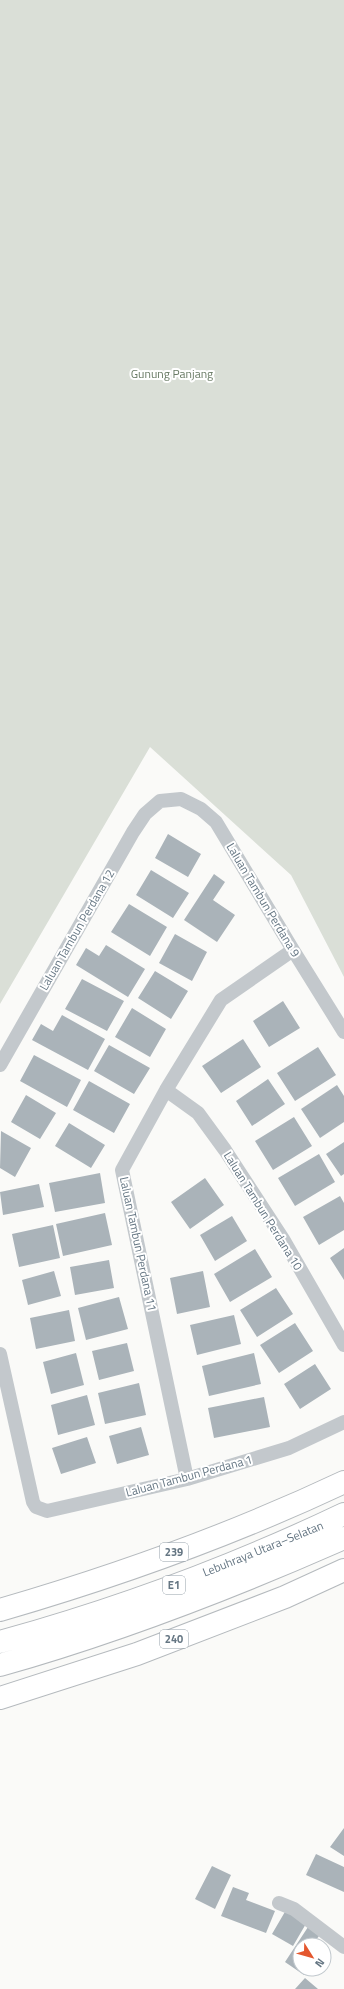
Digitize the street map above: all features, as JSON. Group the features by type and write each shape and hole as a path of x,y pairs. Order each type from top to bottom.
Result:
{"main road":[{"name":"239","path":"0,1610 76,1588 221,1534 344,1482"},
{"name":"Lebuhraya Utara–Selatan","path":"0,1642 146,1596 245,1557 344,1514"},
{"name":"Lebuhraya Utara–Selatan","path":"0,1665 132,1622 237,1583 344,1538"},
{"name":"240","path":"0,1698 137,1654 285,1597 344,1570"}],"street":[{"name":"Laluan Tambun Perdana 9","path":"160,801 181,799 201,809 216,822 292,950 344,1032"},
{"name":"Laluan Tambun Perdana 12","path":"0,1065 134,832 145,814 160,801"},
{"name":"Laluan Tambun Perdana 11","path":"187,1478 122,1170 166,1090 221,1000 292,950"},
{"name":"Laluan Tambun Perdana 10","path":"166,1090 198,1113 225,1150 283,1239 344,1345"},
{"name":"Laluan Tambun Perdana 1","path":"0,1354 32,1502 42,1510 53,1511 187,1478 289,1448 344,1422"},
{"path":"279,1903 294,1909 344,1947"}],"green space":[{"name":"Gunung Panjang","path":"0,0 344,0 344,977 291,875 150,747 0,1004"}],"building":[{"path":"168,834 201,854 188,877 155,858"},
{"path":"151,870 189,893 173,918 136,895"},
{"path":"214,874 225,882 213,900 235,915 217,942 184,920"},
{"path":"129,904 167,927 150,956 111,932"},
{"path":"175,934 207,952 192,981 159,963"},
{"path":"106,945 145,969 128,997 76,965 86,948 99,956"},
{"path":"155,971 188,991 171,1019 138,998"},
{"path":"82,979 124,1001 107,1031 65,1009"},
{"path":"283,1001 300,1028 269,1047 253,1021"},
{"path":"132,1008 166,1029 150,1057 115,1037"},
{"path":"62,1015 105,1039 88,1070 32,1040 41,1024 53,1031"},
{"path":"243,1039 261,1067 221,1093 202,1066"},
{"path":"109,1045 150,1068 134,1094 94,1071"},
{"path":"318,1047 336,1075 295,1101 277,1073"},
{"path":"34,1055 81,1080 67,1107 20,1081"},
{"path":"268,1079 285,1104 252,1126 236,1101"},
{"path":"89,1081 130,1104 114,1133 73,1110"},
{"path":"337,1085 344,1096 344,1122 320,1138 301,1109"},
{"path":"26,1095 56,1113 40,1139 11,1122"},
{"path":"294,1117 312,1146 273,1170 255,1141"},
{"path":"69,1123 105,1145 91,1168 55,1146"},
{"path":"1,1131 31,1148 15,1177 0,1168"},
{"path":"344,1142 344,1174 341,1176 326,1154"},
{"path":"319,1154 335,1182 295,1206 278,1178"},
{"path":"100,1173 105,1203 55,1212 49,1183"},
{"path":"205,1178 224,1205 190,1229 171,1202"},
{"path":"39,1184 44,1207 3,1215 0,1192"},
{"path":"340,1196 344,1203 344,1230 319,1245 303,1217"},
{"path":"105,1213 112,1245 63,1256 56,1224"},
{"path":"232,1216 247,1241 215,1261 200,1235"},
{"path":"53,1225 60,1258 19,1267 12,1234"},
{"path":"344,1248 344,1280 330,1258"},
{"path":"255,1249 272,1277 230,1302 214,1274"},
{"path":"109,1260 114,1288 75,1295 70,1267"},
{"path":"54,1271 61,1296 28,1305 22,1280"},
{"path":"203,1271 210,1307 177,1314 170,1278"},
{"path":"276,1288 293,1314 257,1337 240,1310"},
{"path":"119,1297 128,1329 86,1340 78,1308"},
{"path":"69,1310 75,1341 36,1349 30,1318"},
{"path":"234,1315 241,1344 197,1355 190,1325"},
{"path":"295,1323 313,1351 279,1373 260,1345"},
{"path":"127,1343 134,1371 99,1380 92,1351"},
{"path":"76,1353 84,1385 51,1394 43,1362"},
{"path":"254,1353 261,1384 209,1396 202,1366"},
{"path":"315,1364 331,1389 300,1409 284,1384"},
{"path":"139,1383 146,1415 105,1424 98,1393"},
{"path":"87,1395 95,1425 58,1435 51,1405"},
{"path":"264,1397 270,1427 214,1438 208,1408"},
{"path":"141,1427 149,1455 117,1464 109,1436"},
{"path":"87,1437 96,1463 61,1474 52,1448"},
{"path":"344,1828 344,1856 330,1847"},
{"path":"316,1854 344,1867 344,1892 306,1875"},
{"path":"212,1866 231,1875 215,1909 195,1899"},
{"path":"233,1887 249,1893 246,1900 275,1911 266,1933 221,1916"},
{"path":"286,1910 307,1922 298,1937 292,1937 292,1945 272,1934"},
{"path":"310,1924 322,1932 318,1937 301,1937"},
{"path":"292,1951 292,1967 285,1962"},
{"path":"305,1978 318,1989 295,1989"}]}
